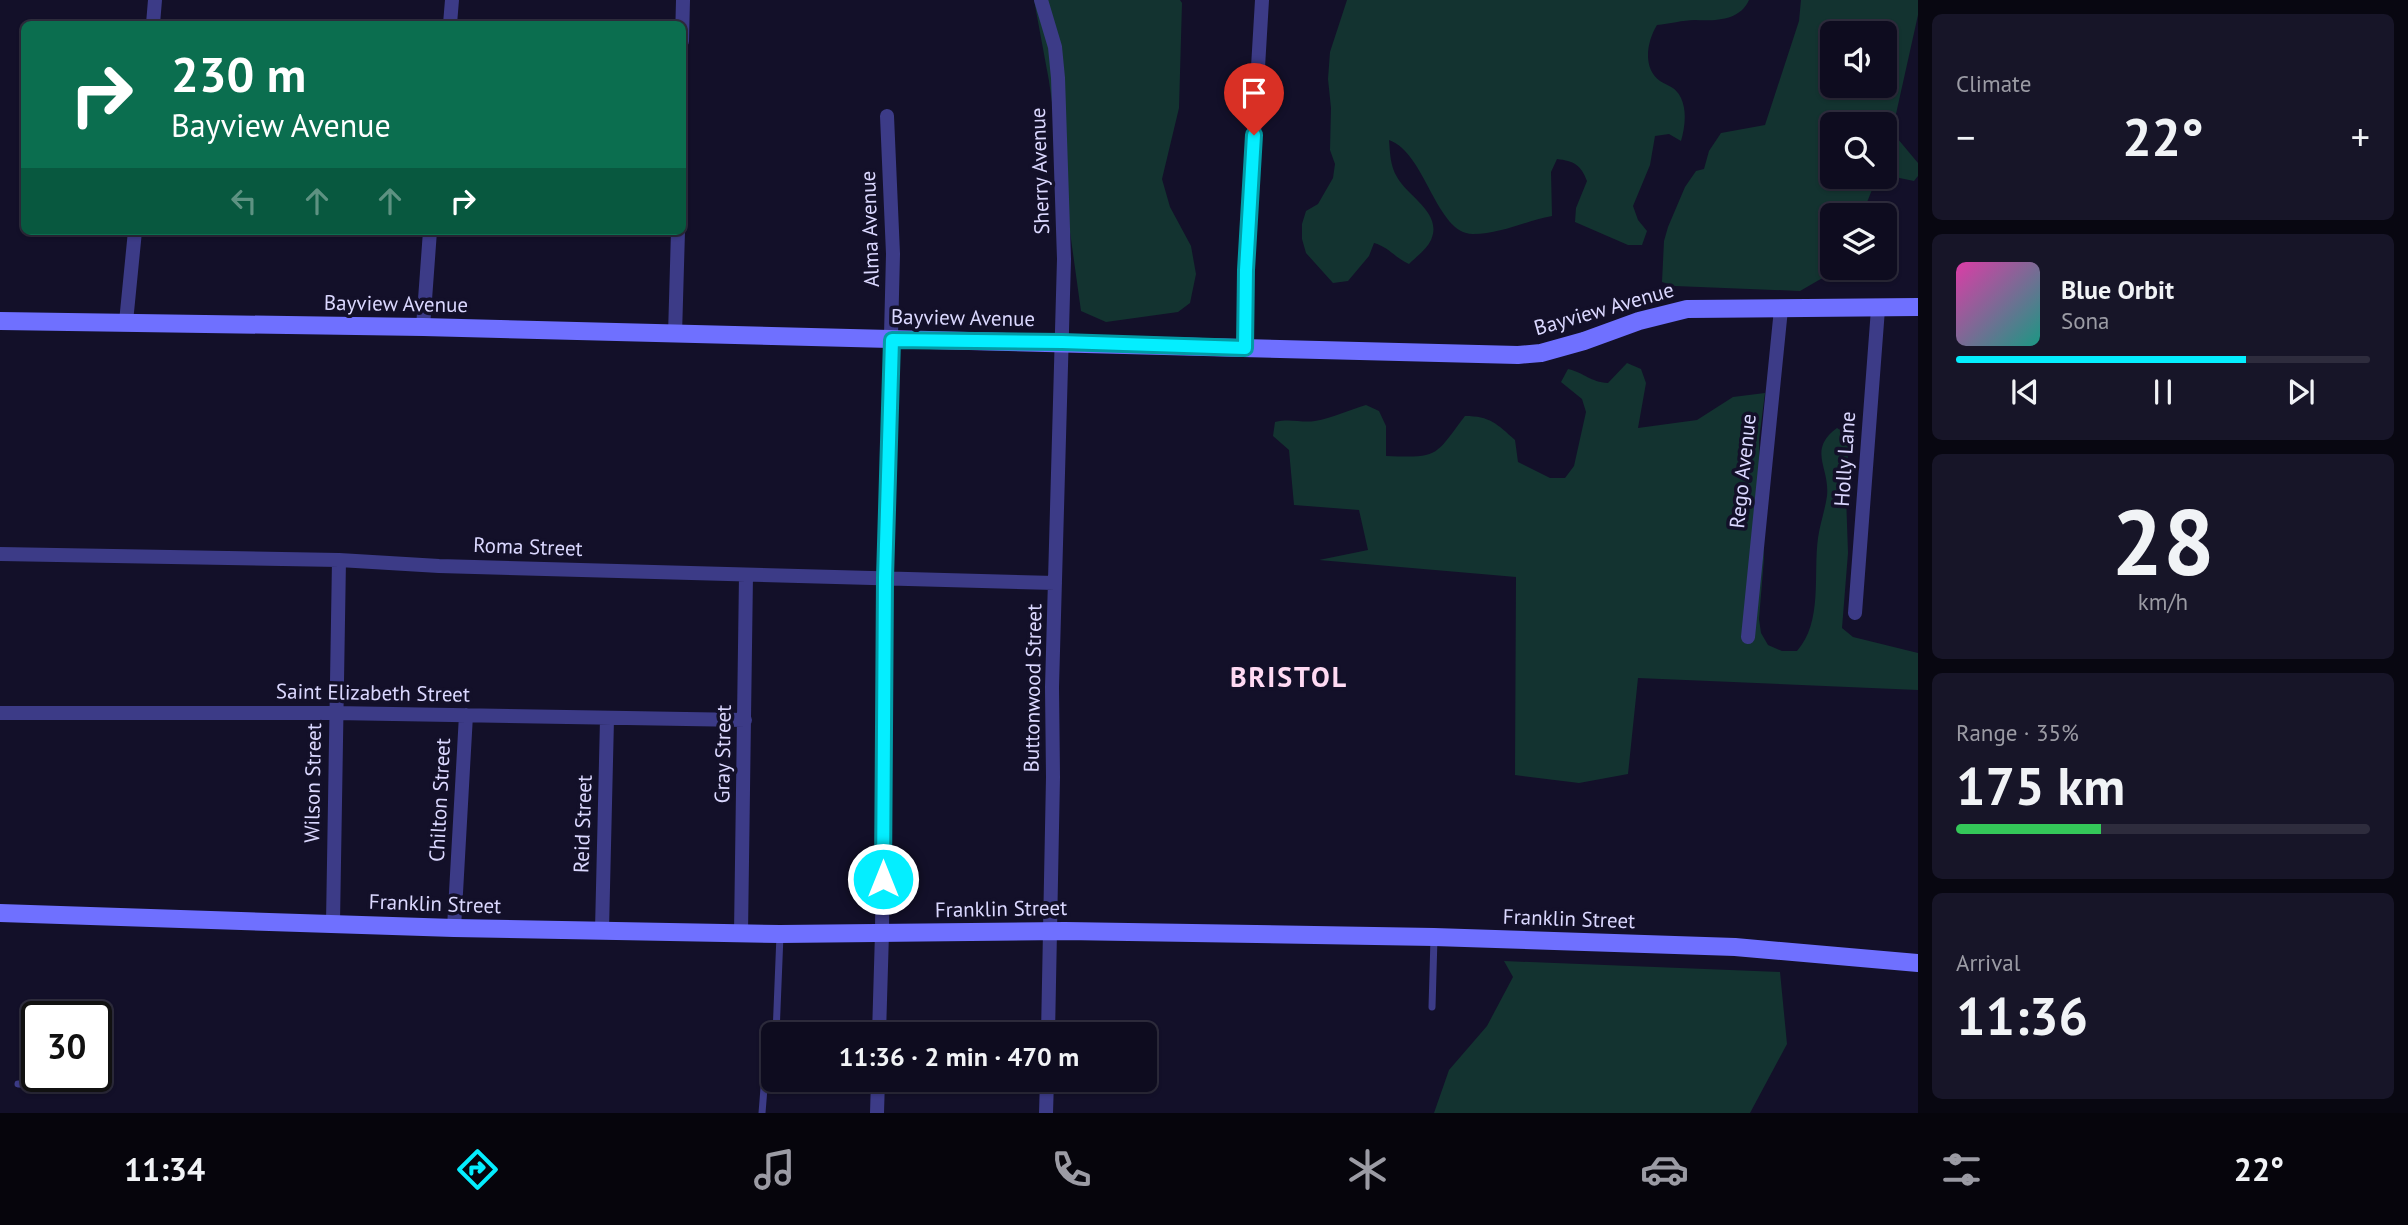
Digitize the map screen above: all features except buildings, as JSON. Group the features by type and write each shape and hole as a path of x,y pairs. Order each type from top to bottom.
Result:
{"main road":[{"name":"Bayview Avenue","path":"0,321 423,327 1518,355 1541,353 1584,341 1639,320 1687,309 1918,307"},
{"name":"Franklin Street","path":"0,913 454,929 602,929 780,934 1050,931 1434,937 1735,947 1918,963"}],"street":[{"path":"153,21 155,0"},
{"path":"450,21 452,0"},
{"path":"682,21 683,0"},
{"name":"Sherry Avenue","path":"1041,0 1055,47 1058,78 1064,258 1062,342"},
{"path":"1245,348 1246,270 1262,0"},
{"name":"Alma Avenue","path":"879,1022 885,578 893,254 887,116"},
{"path":"126,323 135,235"},
{"path":"423,327 430,235"},
{"path":"675,335 677,235"},
{"name":"Rego Avenue","path":"1748,638 1781,309"},
{"name":"Holly Lane","path":"1855,613 1878,309"},
{"name":"Buttonwood Street","path":"1048,1022 1052,687 1062,342"},
{"name":"Roma Street","path":"0,554 338,560 439,566 1055,583"},
{"name":"Wilson Street","path":"333,923 338,560"},
{"name":"Gray Street","path":"741,933 746,575"},
{"name":"Saint Elizabeth Street","path":"0,713 335,713 745,720"},
{"name":"Chilton Street","path":"454,929 466,715"},
{"name":"Reid Street","path":"602,929 607,719"},
{"path":"877,1113 878,1092"},
{"path":"1046,1113 1047,1092"}],"lane":[{"path":"1046,18 1047,0"},
{"path":"776,1022 780,934"},
{"path":"1432,1007 1434,937"},
{"path":"762,1113 764,1092"}],"green space":[{"path":"1034,0 1180,0 1182,3 1179,108 1162,179 1170,207 1191,246 1196,274 1190,303 1178,312 1106,322 1081,311 1049,81"},
{"path":"1347,0 1749,0 1745,7 1733,16 1657,25 1654,31 1648,54 1651,69 1654,76 1677,91 1683,103 1685,119 1681,141 1669,134 1655,136 1650,165 1633,206 1638,220 1647,231 1642,245 1628,245 1575,222 1576,208 1587,181 1576,165 1557,159 1551,172 1552,216 1493,232 1473,234 1460,230 1440,208 1413,160 1402,148 1389,140 1395,173 1423,206 1432,222 1431,240 1409,264 1374,243 1369,256 1348,281 1333,283 1306,253 1302,224 1306,211 1318,204 1333,178 1335,164 1330,150 1331,108 1328,79 1330,52"},
{"path":"1801,0 1918,0 1918,15 1896,112 1820,112 1820,189 1872,189 1867,203 1820,203 1820,279 1800,291 1675,286 1662,282 1664,241 1685,187 1696,171 1704,169 1709,151 1721,133 1765,125 1799,21"},
{"path":"1897,138 1918,163 1918,176 1914,181 1897,177"},
{"path":"1627,363 1641,369 1646,383 1638,428 1697,420 1733,397 1765,393 1759,440 1764,558 1759,619 1761,633 1768,645 1782,651 1797,651 1811,626 1814,612 1818,538 1827,496 1821,452 1823,444 1837,428 1849,435 1846,495 1848,553 1842,628 1853,637 1918,653 1918,690 1638,678 1628,774 1579,783 1515,775 1516,577 1319,560 1368,550 1359,510 1294,505 1289,450 1273,436 1275,422 1315,421 1366,405 1379,411 1386,426 1386,456 1416,456 1434,452 1465,416 1487,419 1515,440 1518,462 1550,478 1565,478 1574,466 1586,412 1582,399 1561,382 1568,369 1608,383"},
{"path":"1504,961 1780,972 1787,1044 1750,1113 1434,1113 1449,1070 1487,1026 1513,977"}],"district":[{"name":"BRISTOL","path":"1289,677"}],"route":[{"path":"883,879 885,578 892,340 1245,348 1246,270 1254,135"}]}
